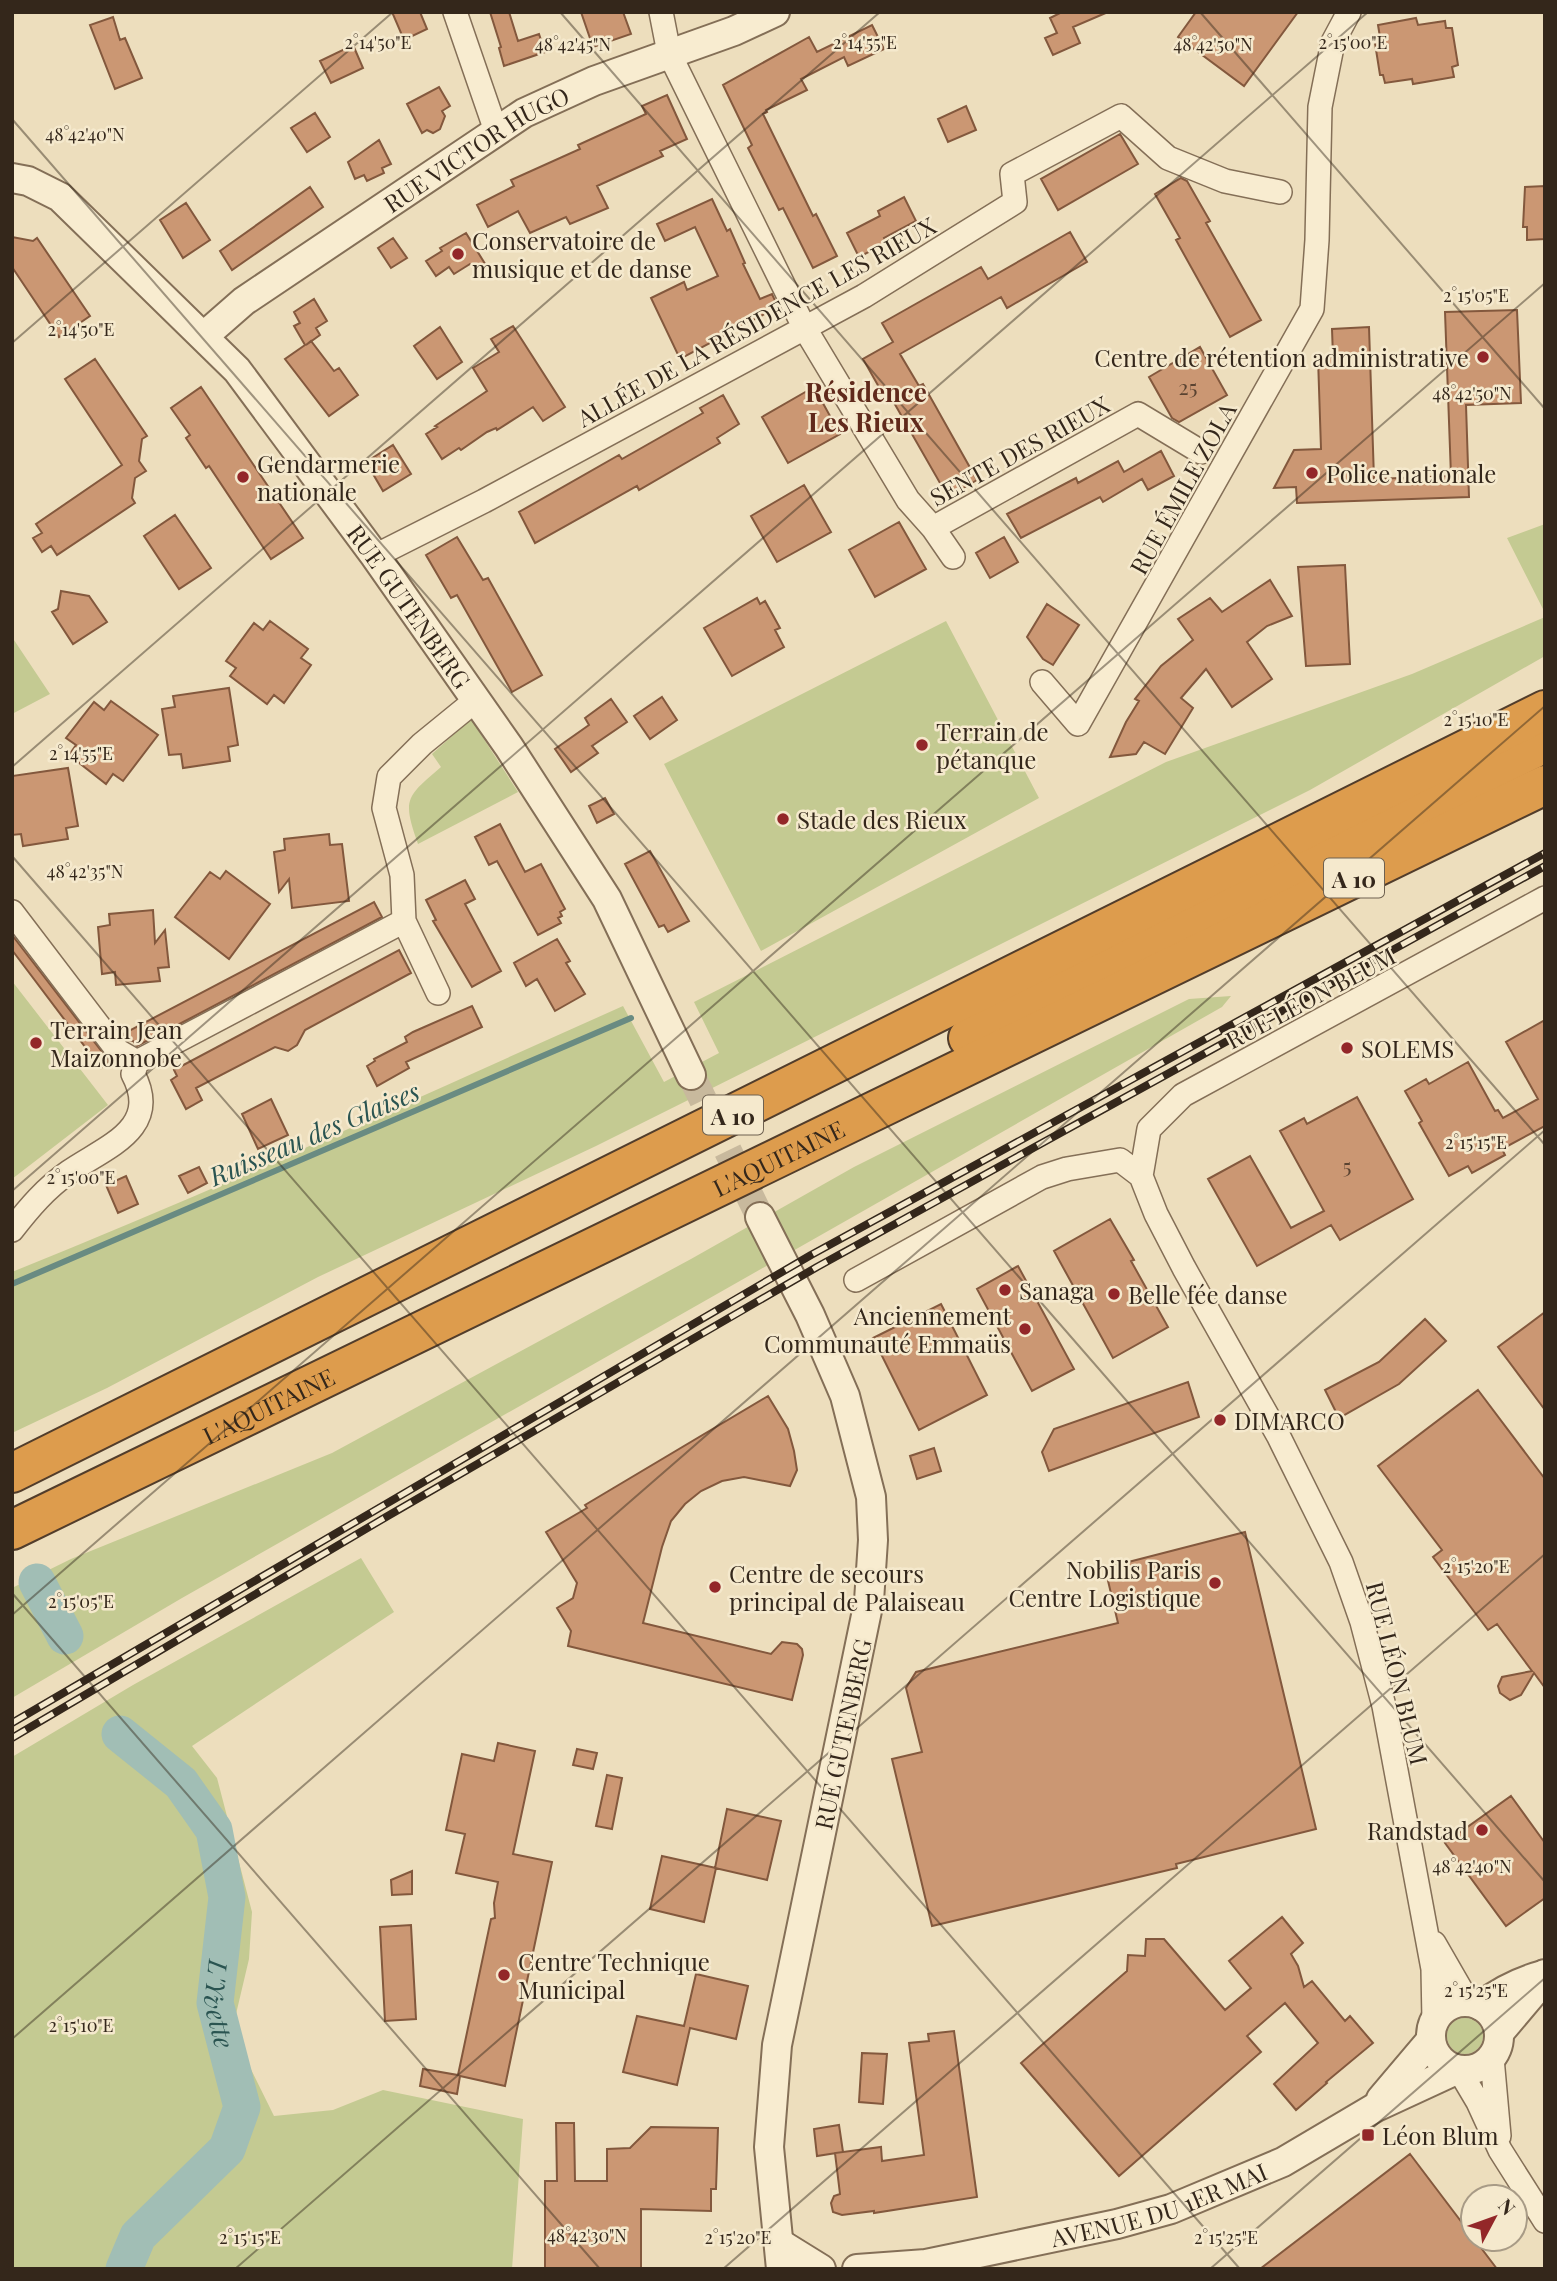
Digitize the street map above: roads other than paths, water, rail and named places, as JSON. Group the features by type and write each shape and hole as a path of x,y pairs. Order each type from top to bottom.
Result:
{"highway":[{"name":"A 10","path":"12,1473 1545,710"},
{"path":"685,1202 726,1167 1113,960 1545,743"},
{"name":"L'AQUITAINE","path":"12,1530 1545,785"}],"street":[{"path":"455,12 496,131"},
{"name":"SENTE DES RIEUX","path":"661,12 669,53 804,327 908,500 933,528 1138,414 1201,452"},
{"name":"RUE VICTOR HUGO","path":"204,336 244,301 496,131 556,97 734,31 775,12"},
{"name":"RUE ÉMILE ZOLA","path":"1042,682 1079,724 1312,309 1316,264 1320,107 1333,41 1349,12"},
{"name":"ALLÉE DE LA RÉSIDENCE LES RIEUX","path":"375,556 484,502 864,296 1015,202 1012,174 1121,116 1168,158 1225,181 1280,192"},
{"name":"RUE GUTENBERG","path":"12,178 28,181 60,197 204,336 254,390 476,700 607,899 691,1075"},
{"path":"933,528 953,556"},
{"path":"438,993 404,921 402,875 384,808 389,776 442,726 476,700"},
{"name":"RUE LÉON BLUM","path":"1433,2031 1433,1969 1384,1706 1362,1622 1341,1562 1278,1435 1156,1214 1141,1175 1149,1129 1183,1095 1545,898"},
{"path":"12,912 118,1051 137,1062"},
{"path":"12,1230 38,1198 68,1172 109,1149 128,1132 139,1114 142,1091 133,1074 137,1062 404,921"},
{"path":"856,1280 1042,1177 1067,1169 1120,1160 1141,1175"},
{"name":"RUE GUTENBERG","path":"760,1217 810,1315 845,1396 872,1497 873,1540 869,1601 777,2045 769,2147 780,2256"},
{"path":"1425,1928 1474,2004 1490,2013 1496,2022 1500,2150"},
{"name":"AVENUE DU 1ER MAI","path":"1376,2107 1433,2031 1448,2006 1474,2004 1544,1975"},
{"name":"AVENUE DU 1ER MAI","path":"857,2269 922,2266 1171,2210 1283,2162 1376,2107 1457,2070 1477,2069 1544,1975"},
{"path":"1433,2031 1439,2059 1457,2070 1478,2102 1500,2150 1545,2221"},
{"path":"780,2256 821,2269"}],"waterway":[{"name":"Ruisseau des Glaises","path":"12,1284 631,1018"},
{"name":"L'Yvette","path":"37,1582 65,1636"},
{"name":"L'Yvette","path":"120,1734 181,1783 214,1830 227,1897 215,2003 242,2107 227,2149 138,2236 124,2269"}],"tunnel":[{"path":"691,1075 760,1217"}],"railway":[{"path":"12,1723 811,1255 1545,853"},
{"path":"12,1738 817,1267 1545,866"}],"place":[{"name":"Conservatoire de musique et de danse","path":"458,254"},
{"name":"Centre de rétention administrative","path":"1483,357"},
{"name":"Police nationale","path":"1312,473"},
{"name":"Gendarmerie nationale","path":"243,477"},
{"name":"Terrain de pétanque","path":"922,745"},
{"name":"Stade des Rieux","path":"783,819"},
{"name":"Terrain Jean Maizonnobe","path":"36,1043"},
{"name":"SOLEMS","path":"1347,1048"},
{"name":"Sanaga","path":"1005,1290"},
{"name":"Belle fée danse","path":"1114,1294"},
{"name":"Anciennement Communauté Emmaüs","path":"1025,1329"},
{"name":"DIMARCO","path":"1220,1420"},
{"name":"Nobilis Paris Centre Logistique","path":"1215,1583"},
{"name":"Centre de secours principal de Palaiseau","path":"715,1587"},
{"name":"Randstad","path":"1482,1830"},
{"name":"Centre Technique Municipal","path":"504,1975"},
{"name":"Léon Blum","path":"1368,2135"}],"district":[{"name":"Résidence Les Rieux","path":"866,406"}]}
